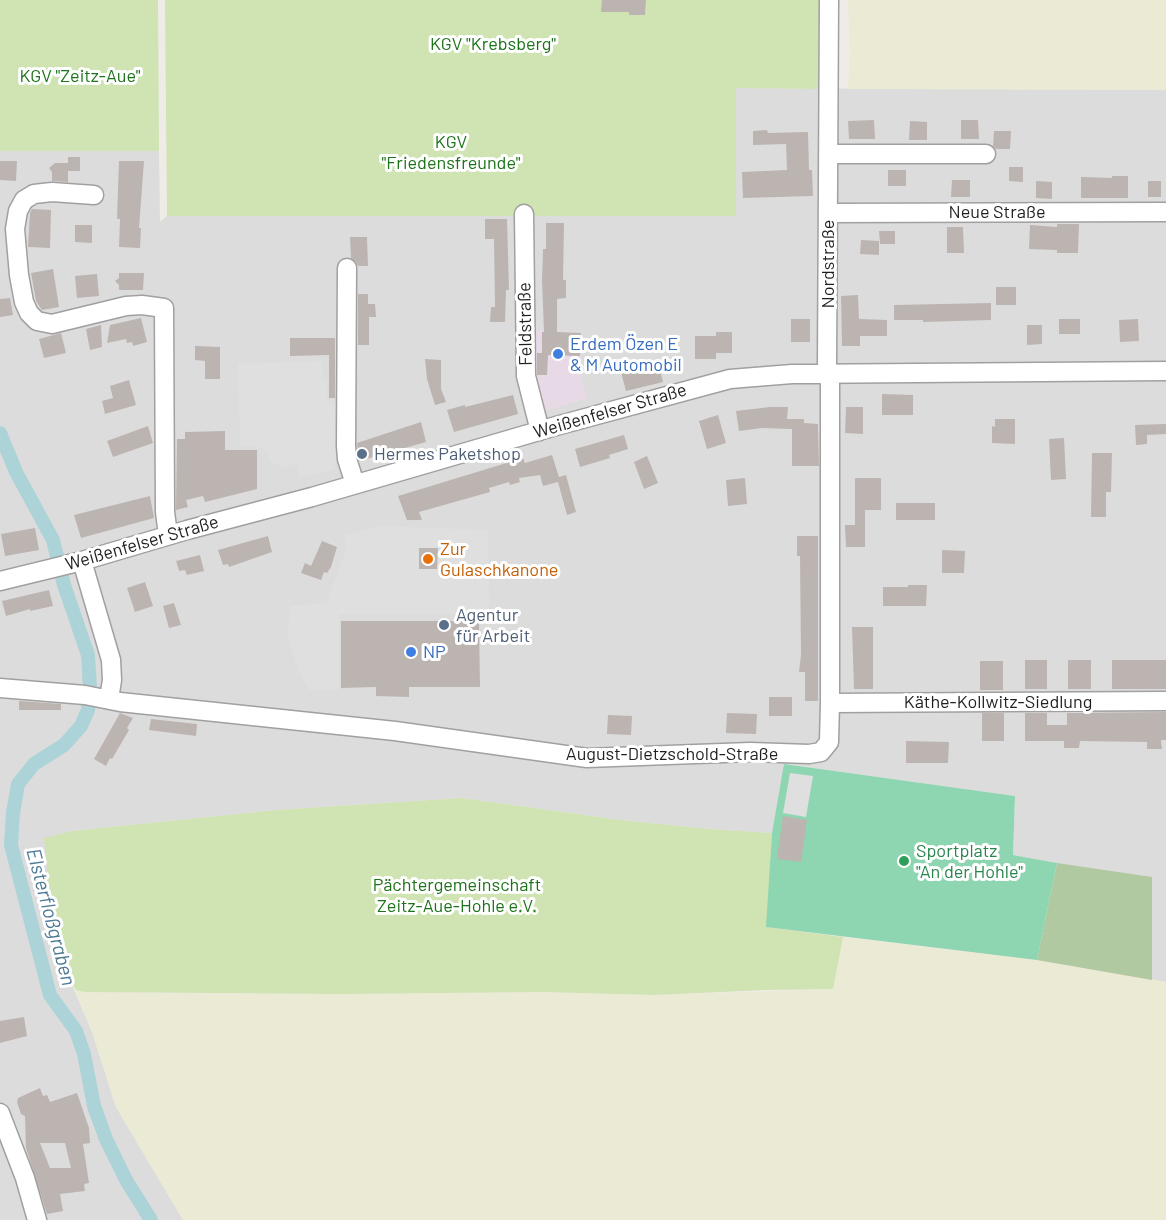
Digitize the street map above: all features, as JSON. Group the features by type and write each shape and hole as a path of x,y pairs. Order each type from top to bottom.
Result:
{"street":[{"name":"Nordstraße","path":"828,374 829,0"},
{"path":"828,154 987,154"},
{"path":"94,195 52,192 34,194 24,200 18,211 15,229 24,302 29,313 37,321 52,324 126,306 142,305 164,308 165,512 168,535"},
{"name":"Neue Straße","path":"828,213 1166,212"},
{"name":"Feldstraße","path":"524,214 526,376 540,431"},
{"path":"347,268 346,446 347,459 355,484"},
{"name":"Weißenfelser Straße","path":"0,581 67,565 687,389 730,380 776,374 1166,371"},
{"name":"August-Dietzschold-Straße","path":"97,697 120,702 406,733 587,758 750,752 809,754 821,752 828,742 830,703 828,374"},
{"path":"0,688 97,697 112,680 111,660 67,565"},
{"name":"Käthe-Kollwitz-Siedlung","path":"830,703 1166,701"},
{"path":"0,1113 25,1178 37,1220"}],"shaded area":[{"path":"736,88 1166,90 1166,982 1152,980 1151,901 1057,863 1013,855 1015,796 785,764 772,833 620,820 462,798 276,810 72,831 44,839 69,978 92,1032 116,1107 183,1220 0,1220 0,151 159,151 160,222 167,216 735,216"},
{"path":"535,330 581,333 581,378 588,398 545,411 534,377"},
{"path":"322,361 323,378 327,378 327,399 338,406 335,469 298,478 298,465 293,464 285,469 269,460 269,451 253,446 240,446 238,364"},
{"path":"379,526 488,530 489,614 339,614 339,690 309,690 298,670 287,636 291,606 326,603 346,550 344,535"},
{"path":"790,773 813,776 806,817 783,813"}],"green space":[{"name":"KGV \"Zeitz-Aue\"","path":"0,0 158,0 159,151 0,151"},
{"path":"165,0 821,0 821,89 736,88 736,216 167,216"},
{"path":"848,0 1166,0 1166,90 848,89 850,56"},
{"path":"784,764 1015,796 1013,855 1057,863 1037,960 766,927 772,833"},
{"name":"Pächtergemeinschaft Zeitz-Aue-Hohle e.V.","path":"462,798 620,820 772,833 767,927 843,937 833,989 655,995 544,992 340,994 85,992 76,990 69,978 50,900 44,838 72,831 276,810"},
{"path":"1057,863 1103,879 1151,901 1152,979 1166,982 1166,1220 183,1220 116,1107 92,1032 69,978 76,990 160,993 544,992 655,995 833,989 843,937 1037,960"},
{"path":"1057,863 1152,877 1152,980 1037,960"}],"building":[{"path":"602,0 646,0 645,15 629,15 629,12 601,12"},
{"path":"874,120 875,139 849,139 848,121"},
{"path":"961,120 978,120 979,139 961,139"},
{"path":"910,121 927,122 927,140 909,140"},
{"path":"767,130 768,133 808,132 809,170 812,170 813,196 743,198 742,172 787,170 786,144 753,145 753,131"},
{"path":"994,131 1011,131 1010,149 996,149 993,146"},
{"path":"68,157 80,157 80,171 68,171 68,182 52,181 52,172 49,168 55,163 68,163"},
{"path":"0,161 17,161 16,181 0,180"},
{"path":"119,161 144,161 139,228 141,228 140,248 119,247 120,219 117,219"},
{"path":"1009,167 1023,167 1023,182 1009,181"},
{"path":"888,170 906,170 906,186 888,186"},
{"path":"1112,176 1128,176 1128,198 1081,198 1081,177 1112,178"},
{"path":"952,180 970,180 970,197 951,197"},
{"path":"1036,181 1052,182 1052,199 1036,198"},
{"path":"1148,181 1161,181 1161,197 1148,197"},
{"path":"32,209 51,210 50,248 28,247"},
{"path":"485,219 507,219 509,290 506,290 505,322 490,322 491,307 495,307 494,239 485,239"},
{"path":"546,223 564,223 563,280 566,280 566,298 557,299 557,332 581,333 580,356 548,355 547,375 537,375 537,353 542,353 542,332 544,332 542,280 543,249 546,249"},
{"path":"1057,224 1079,224 1078,253 1029,249 1030,225 1057,227"},
{"path":"75,225 92,225 92,243 75,242"},
{"path":"947,227 963,227 964,253 947,253"},
{"path":"879,231 895,231 895,244 880,244"},
{"path":"350,237 367,237 368,266 358,266 351,258"},
{"path":"861,240 879,241 879,255 860,254"},
{"path":"53,269 59,307 42,310 36,301 31,273"},
{"path":"119,273 144,273 143,290 119,290 119,285 115,281 119,278"},
{"path":"97,274 99,296 77,298 75,276"},
{"path":"996,287 1016,287 1016,305 996,305"},
{"path":"358,294 368,294 368,304 375,304 376,317 369,317 369,345 358,345"},
{"path":"858,295 859,319 887,320 887,336 860,336 860,346 842,346 841,296"},
{"path":"10,298 13,315 0,317 0,299"},
{"path":"991,303 991,320 923,322 923,320 894,320 894,305"},
{"path":"141,318 147,342 133,346 132,342 127,343 126,339 107,343 110,325"},
{"path":"791,319 810,319 810,342 791,342"},
{"path":"1059,319 1080,319 1080,334 1059,334"},
{"path":"1138,319 1139,341 1120,342 1119,320"},
{"path":"101,325 102,347 90,350 86,329"},
{"path":"1027,325 1042,325 1042,344 1027,345"},
{"path":"716,332 732,332 732,353 716,353 716,359 695,359 695,336 716,336"},
{"path":"61,333 66,353 44,358 39,339"},
{"path":"290,338 335,338 335,398 329,398 329,355 290,356"},
{"path":"195,346 220,347 220,379 205,379 205,361 195,360"},
{"path":"425,359 441,360 441,389 446,402 435,405 427,379"},
{"path":"658,362 663,382 626,391 621,372"},
{"path":"129,380 136,405 105,414 102,401 113,398 110,386"},
{"path":"882,394 913,395 913,415 882,415"},
{"path":"513,395 518,414 454,432 447,410"},
{"path":"788,407 787,419 804,419 804,423 818,424 819,466 792,466 792,429 762,428 739,431 736,411"},
{"path":"846,407 863,407 863,434 845,433"},
{"path":"718,415 726,443 707,449 699,421"},
{"path":"995,419 1015,419 1015,444 992,443 992,426 995,427"},
{"path":"421,422 426,442 359,461 357,443"},
{"path":"1166,424 1166,434 1147,435 1147,444 1136,445 1135,425"},
{"path":"148,426 153,443 113,457 107,441"},
{"path":"225,431 225,450 257,450 257,489 205,502 203,496 186,500 188,507 176,510 177,439 185,439 185,432"},
{"path":"624,435 628,449 609,455 610,458 580,467 575,449"},
{"path":"1064,438 1066,479 1051,480 1049,439"},
{"path":"1092,453 1112,453 1111,492 1106,492 1106,517 1091,517"},
{"path":"552,455 559,477 566,475 576,512 567,515 558,482 543,486 540,475 519,478 520,482 510,485 509,482 489,488 490,492 419,512 422,520 407,520 398,496 523,458 525,463"},
{"path":"647,456 658,483 644,489 634,462"},
{"path":"745,478 747,504 728,506 726,480"},
{"path":"855,478 881,478 881,510 865,510 865,547 846,547 845,525 855,525"},
{"path":"150,496 154,518 81,538 74,515"},
{"path":"896,503 935,503 935,520 896,520"},
{"path":"35,528 39,550 5,556 1,534"},
{"path":"268,536 272,552 229,567 228,564 223,565 218,550"},
{"path":"797,536 818,536 818,701 805,701 805,672 799,672 801,655 800,556 797,556"},
{"path":"322,541 337,547 331,567 327,573 324,572 321,580 301,573 305,563 311,566"},
{"name":"Zur Gulaschkanone","path":"419,548 438,548 437,569 419,569"},
{"path":"942,550 965,551 964,573 942,573"},
{"path":"200,555 204,571 187,575 185,570 179,571 176,561"},
{"path":"145,582 153,606 135,612 127,588"},
{"path":"908,585 927,585 926,606 883,606 883,587 908,587"},
{"path":"49,590 53,606 30,611 30,609 6,616 2,601"},
{"path":"174,603 181,625 169,628 163,606"},
{"path":"341,621 479,621 480,687 409,687 409,697 376,696 376,687 341,688"},
{"path":"852,627 873,627 873,689 854,689"},
{"path":"1025,660 1047,660 1047,689 1025,689"},
{"path":"1068,660 1091,660 1091,689 1068,689"},
{"path":"1112,660 1166,660 1166,689 1112,689"},
{"path":"980,661 1003,661 1003,690 980,690"},
{"path":"769,697 792,697 792,716 769,716"},
{"path":"19,701 61,704 61,710 19,710"},
{"path":"1166,712 1166,740 1161,740 1162,749 1147,749 1147,742 1080,741 1079,748 1064,748 1064,741 1025,741 1025,713 1047,713 1047,725 1067,725 1067,713"},
{"path":"120,713 133,718 127,728 129,730 106,766 94,759"},
{"path":"727,713 757,714 756,734 726,733"},
{"path":"982,713 1004,713 1004,741 982,741"},
{"path":"608,715 632,716 631,735 607,734"},
{"path":"151,719 197,724 196,736 149,730"},
{"path":"906,741 949,742 948,763 906,763"},
{"path":"783,816 807,820 801,862 777,859"},
{"path":"24,1017 27,1036 0,1043 0,1021"},
{"path":"40,1088 43,1096 47,1095 50,1102 77,1093 89,1128 90,1143 83,1144 89,1183 84,1184 85,1191 60,1194 63,1211 47,1214 26,1148 25,1116 21,1114 18,1098","holes":["40,1143 65,1143 71,1168 50,1168"]}],"waterway":[{"name":"Elsterfloßgraben","path":"0,433 16,472 53,540 64,585 88,655 90,689 88,710 81,726 64,745 34,764 18,784 11,845 50,995 76,1031 84,1054 94,1106 106,1139 126,1180 151,1220"}],"place":[{"name":"Erdem Özen E & M Automobil","path":"558,354"},
{"name":"Hermes Paketshop","path":"362,454"},
{"name":"Zur Gulaschkanone","path":"428,559"},
{"name":"Agentur für Arbeit","path":"444,625"},
{"name":"NP","path":"411,652"},
{"name":"Sportplatz \"An der Hohle\"","path":"904,861"}],"park label":[{"name":"KGV \"Krebsberg\"","path":"493,44"},
{"name":"KGV \"Friedensfreunde\"","path":"451,152"}]}
